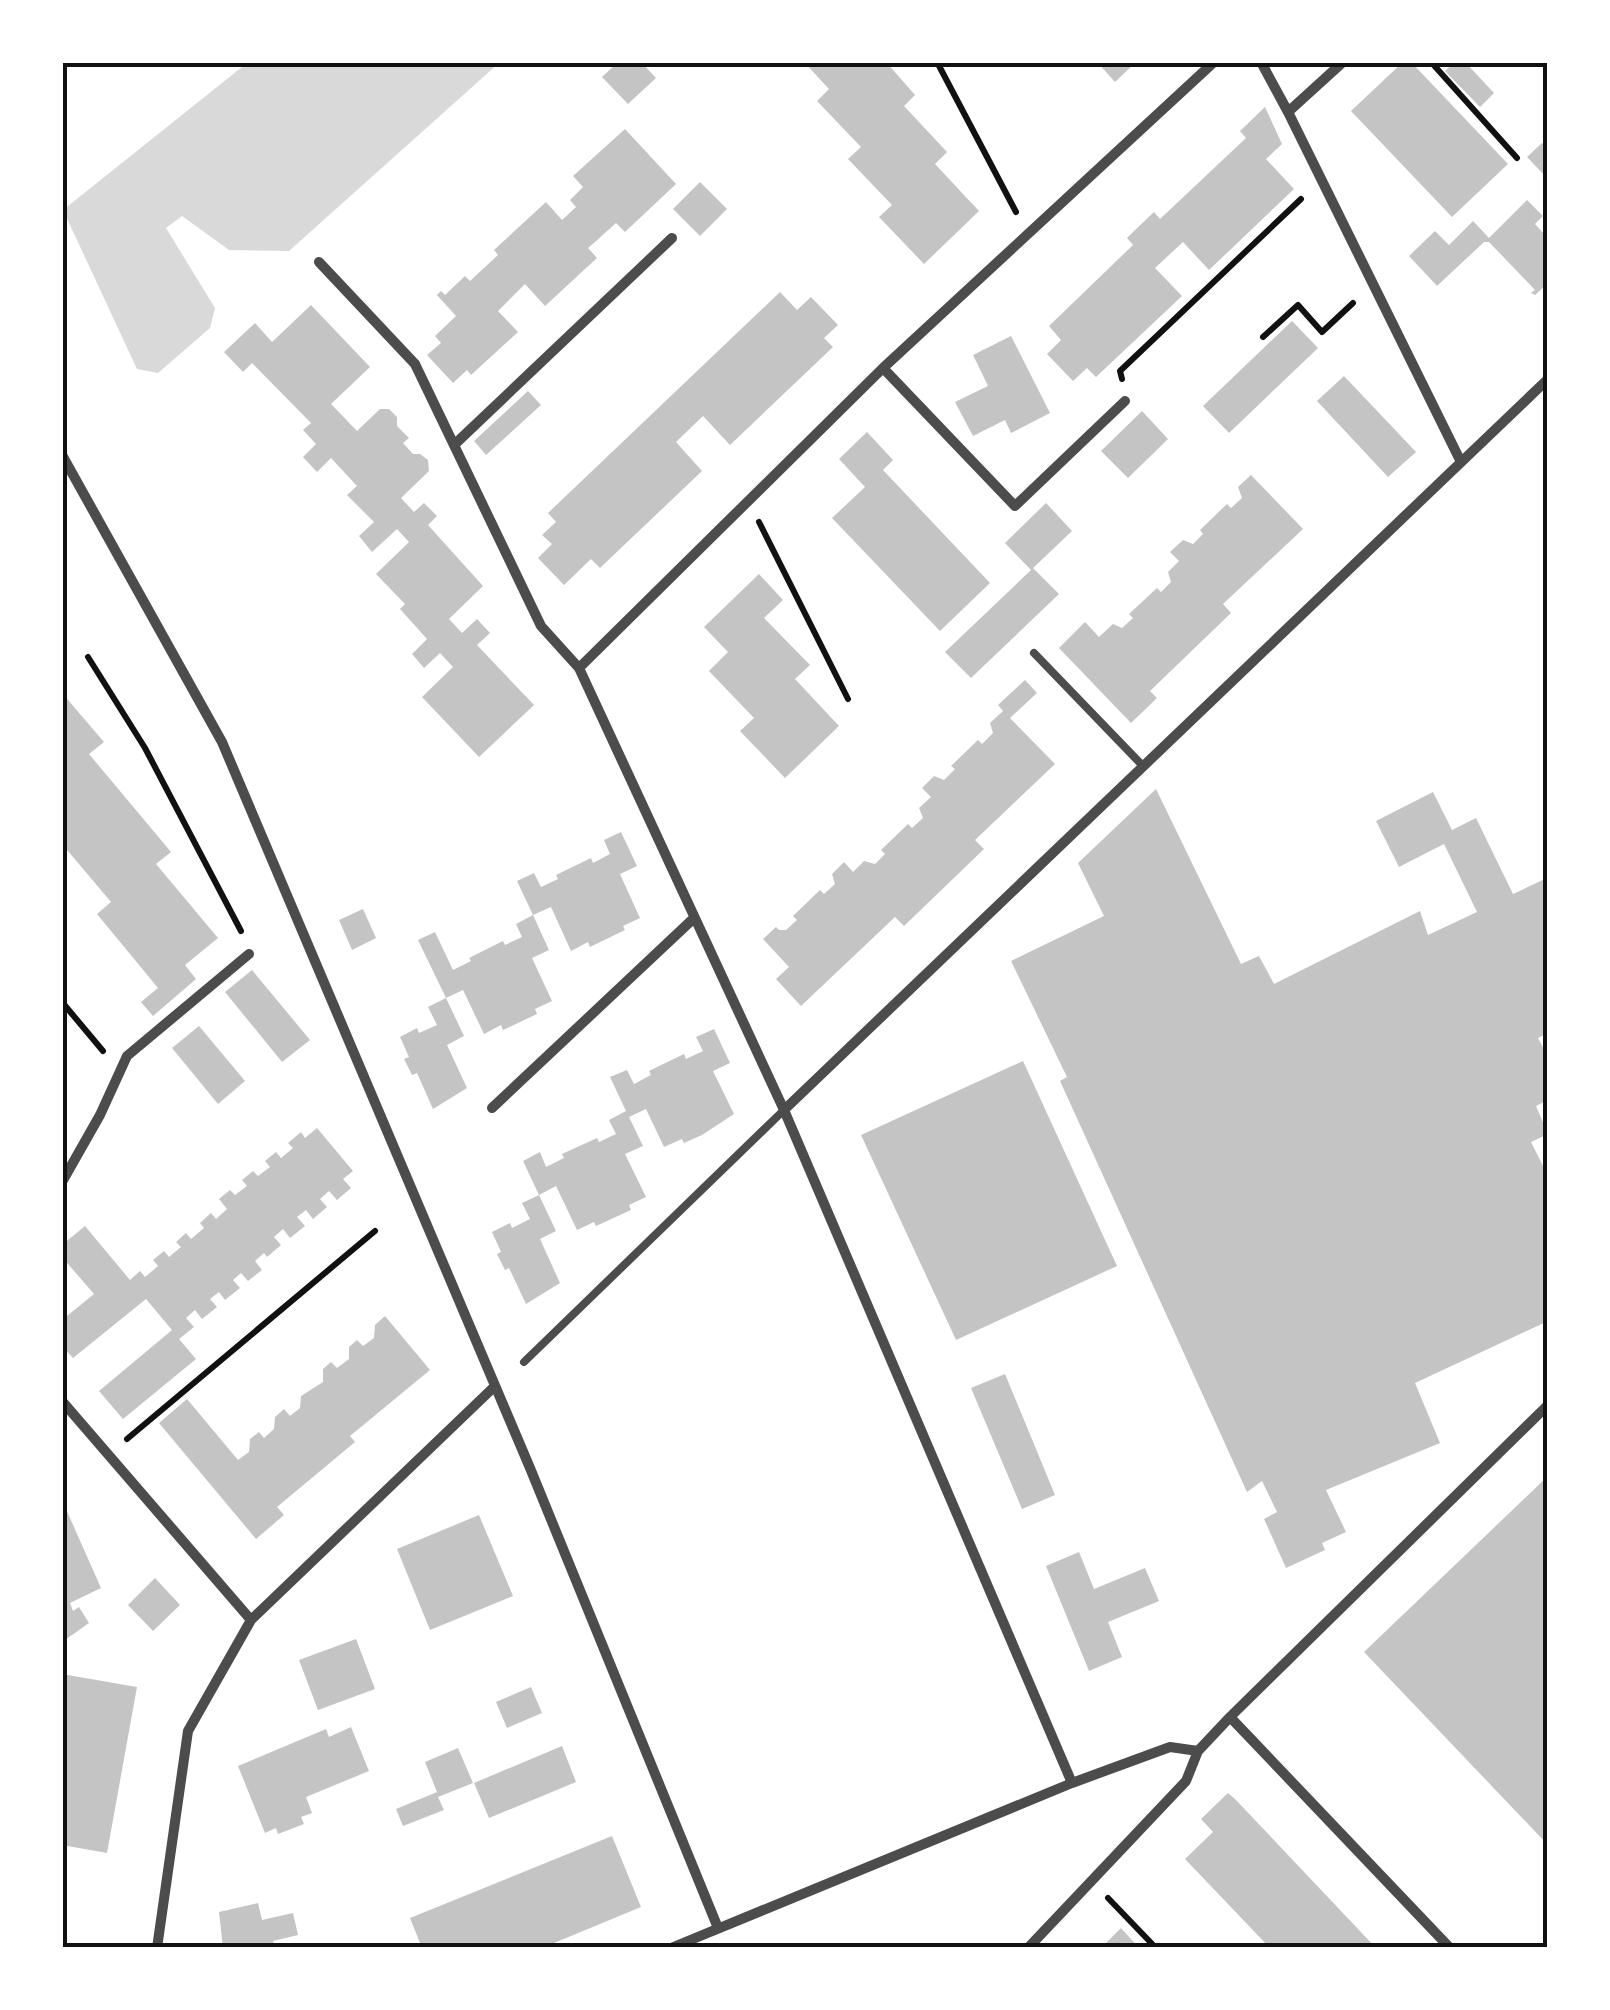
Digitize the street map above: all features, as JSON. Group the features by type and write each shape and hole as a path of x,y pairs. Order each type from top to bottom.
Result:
{"street":[{"path":"579,668 883,368 1214,62"},
{"path":"1261,62 1460,460"},
{"path":"1288,112 1343,62"},
{"path":"454,445 672,238"},
{"path":"320,262 415,364 541,626 579,668 784,1110 1072,1783"},
{"path":"883,368 1015,506 1125,401"},
{"path":"784,1110 1547,381"},
{"path":"62,455 222,742 495,1386 718,1928"},
{"path":"492,1108 693,919"},
{"path":"62,1182 100,1116 127,1056 249,954"},
{"path":"157,1948 188,1731 251,1620 495,1386"},
{"path":"62,1401 251,1620"},
{"path":"1028,1948 1186,1781 1198,1751 1230,1717 1548,1405"},
{"path":"1230,1717 1450,1948"},
{"path":"671,1948 1072,1783 1170,1747 1198,1751"}],"lane":[{"path":"1034,654 1142,765"},
{"path":"524,1362 784,1110"}],"path":[{"path":"937,62 1028,233"},
{"path":"1432,62 1517,158"},
{"path":"1125,401 1120,371 1320,181"},
{"path":"1263,337 1298,305 1322,332 1372,285"},
{"path":"748,500 848,699"},
{"path":"88,657 145,748 238,924 249,954"},
{"path":"62,1002 120,1071"},
{"path":"109,1454 375,1231"},
{"path":"1092,1881 1156,1948"}],"shaded area":[{"path":"247,63 499,63 289,251 229,250 182,216 166,228 215,308 210,328 158,373 137,369 63,210"}],"building":[{"path":"618,62 641,62 656,78 628,104 602,77"},
{"path":"804,62 886,62 915,95 904,106 947,152 935,164 979,211 924,264 879,217 892,205 848,159 861,147 817,101 829,89"},
{"path":"1097,62 1136,62 1115,82"},
{"path":"1403,62 1411,62 1508,164 1452,217 1351,111"},
{"path":"1455,62 1465,62 1494,93 1480,107 1445,71"},
{"path":"1265,107 1282,144 1266,159 1294,189 1209,270 1183,242 1155,268 1182,296 1096,377 1087,368 1073,381 1047,354 1061,340 1049,326 1133,245 1127,238 1134,231 1154,212 1160,219 1246,138 1240,131"},
{"path":"625,129 676,184 625,232 616,223 588,248 597,258 545,306 525,284 498,311 518,332 471,375 467,370 453,383 427,355 441,343 435,336 456,316 437,295 441,291 445,295 465,276 470,281 498,255 494,250 546,202 562,220 576,207 570,200 583,187 573,176"},
{"path":"1542,143 1548,148 1548,179 1527,157"},
{"path":"700,182 727,209 700,236 673,209"},
{"path":"1527,200 1543,216 1535,224 1545,235 1548,233 1548,283 1535,295 1531,293 1535,290 1489,242 1484,242 1437,286 1409,256 1435,231 1449,245 1473,221 1489,238"},
{"path":"780,292 797,310 811,297 838,325 824,338 833,347 730,445 703,416 676,442 702,471 600,568 591,559 564,585 538,558 552,544 542,535 556,522 548,513"},
{"path":"311,305 370,367 331,404 357,431 380,409 389,409 397,417 397,426 409,438 403,443 413,454 428,460 429,471 401,498 414,512 424,503 437,516 428,525 483,586 449,619 462,633 477,619 490,633 477,645 534,705 479,757 422,697 453,667 440,653 424,668 412,654 427,639 400,609 405,604 376,574 409,542 397,529 372,552 359,536 374,522 347,495 357,486 331,458 317,472 303,457 316,444 303,430 311,423 252,363 243,372 224,352 255,323 272,342"},
{"path":"1292,321 1318,348 1229,433 1203,406"},
{"path":"1011,336 1050,413 1011,433 1005,420 973,436 955,402 988,386 973,355"},
{"path":"1344,376 1416,452 1388,477 1317,401"},
{"path":"528,391 541,405 486,455 474,441"},
{"path":"1142,411 1168,439 1128,478 1101,451"},
{"path":"867,432 893,460 883,470 990,583 940,631 832,518 865,487 839,459"},
{"path":"1251,475 1303,529 1223,604 1231,613 1150,691 1157,698 1131,723 1059,648 1085,622 1099,637 1113,624 1122,628 1133,618 1129,614 1157,588 1161,592 1171,582 1168,572 1179,561 1170,552 1183,540 1193,544 1203,534 1200,530 1227,504 1231,508 1242,498 1238,487"},
{"path":"1046,503 1072,531 1033,568 1059,594 971,678 945,652 1031,570 1005,543"},
{"path":"759,574 783,600 764,618 810,665 795,679 839,726 785,778 740,731 754,718 709,671 728,652 704,627"},
{"path":"1025,680 1037,693 1010,718 1055,764 975,840 984,849 904,926 895,917 801,1006 776,979 789,967 763,939 776,927 786,930 797,920 793,916 820,890 824,894 835,884 832,874 844,862 853,872 864,861 875,864 885,854 881,850 908,824 912,828 923,818 919,808 931,797 922,788 934,776 944,780 955,769 951,766 978,740 982,744 993,733 990,723 1003,711 998,705"},
{"path":"62,693 104,742 89,754 171,852 156,864 218,938 185,965 196,979 153,1016 141,1002 158,988 97,914 111,902 62,844"},
{"path":"1156,789 1241,964 1259,956 1274,984 1420,911 1428,935 1477,912 1444,844 1399,867 1376,821 1433,792 1452,830 1476,818 1513,894 1545,879 1548,883 1548,1033 1538,1038 1548,1057 1548,1100 1536,1106 1548,1134 1531,1142 1548,1176 1548,1321 1415,1383 1440,1443 1326,1490 1346,1532 1322,1543 1325,1550 1286,1568 1264,1519 1277,1512 1262,1481 1247,1492 1060,1081 1067,1077 1011,961 1104,916 1078,863"},
{"path":"621,832 637,866 620,874 640,918 590,947 588,942 571,951 551,907 533,915 517,881 534,873 541,887 591,858 593,863 610,854 604,840"},
{"path":"363,909 376,938 352,950 339,920"},
{"path":"533,915 549,950 532,958 552,1001 535,1009 537,1014 484,1034 463,990 446,998 418,940 435,932 453,970 503,941 505,945 522,937 516,924"},
{"path":"252,970 310,1040 282,1062 225,992"},
{"path":"446,998 464,1036 447,1045 467,1088 433,1109 417,1073 412,1075 404,1059 409,1057 400,1037 417,1028 419,1033 437,1025 428,1007"},
{"path":"199,1026 245,1081 218,1104 172,1048"},
{"path":"714,1029 730,1063 713,1071 734,1114 702,1135 664,1147 646,1109 629,1117 643,1146 625,1154 646,1197 629,1205 631,1210 596,1226 594,1222 577,1230 556,1186 539,1195 523,1161 540,1152 546,1167 564,1158 562,1154 616,1134 609,1120 626,1111 610,1077 627,1070 634,1084 651,1075 649,1071 684,1054 686,1059 703,1051 696,1037"},
{"path":"1023,1061 1117,1266 956,1340 861,1135"},
{"path":"317,1128 353,1171 343,1179 351,1188 337,1200 329,1191 320,1199 327,1207 313,1219 306,1210 297,1217 305,1226 290,1238 283,1229 274,1237 281,1245 255,1261 262,1270 248,1281 241,1273 233,1280 240,1288 225,1300 219,1292 210,1299 217,1307 202,1319 195,1310 186,1318 194,1327 179,1339 196,1359 123,1419 99,1391 172,1330 146,1299 73,1358 62,1346 62,1320 94,1294 62,1257 62,1245 85,1226 130,1280 140,1271 145,1277 158,1266 153,1260 164,1251 169,1257 181,1247 176,1242 186,1233 191,1239 204,1228 200,1223 211,1213 216,1219 227,1209 219,1199 230,1190 235,1195 247,1186 242,1180 253,1171 258,1176 270,1167 265,1161 276,1152 281,1158 293,1148 288,1143 301,1132 305,1138"},
{"path":"539,1195 556,1231 540,1239 560,1283 526,1304 509,1268 505,1270 497,1254 501,1252 492,1232 530,1219 522,1203"},
{"path":"385,1316 430,1370 350,1436 355,1442 277,1507 284,1515 256,1539 159,1423 187,1399 238,1460 249,1452 250,1439 259,1432 264,1438 274,1429 275,1417 284,1409 290,1416 300,1408 301,1396 323,1382 323,1369 331,1362 337,1368 349,1359 349,1347 357,1340 363,1346 374,1338 375,1325"},
{"path":"1005,1374 1055,1495 1022,1509 971,1388"},
{"path":"1548,1476 1548,1845 1364,1652"},
{"path":"62,1500 101,1588 70,1603 73,1611 79,1607 89,1623 62,1642"},
{"path":"479,1515 513,1596 430,1630 397,1549"},
{"path":"1079,1552 1094,1589 1145,1568 1159,1601 1108,1622 1122,1657 1089,1671 1046,1566"},
{"path":"155,1578 180,1605 153,1631 128,1605"},
{"path":"356,1639 375,1689 318,1710 299,1660"},
{"path":"62,1674 137,1687 107,1853 62,1845"},
{"path":"531,1687 542,1713 507,1728 496,1702"},
{"path":"351,1727 369,1771 306,1797 312,1813 301,1817 304,1824 278,1834 276,1828 265,1833 238,1766 326,1729 329,1737"},
{"path":"562,1746 576,1782 489,1818 474,1783"},
{"path":"458,1748 473,1783 438,1797 444,1810 403,1826 396,1809 437,1792 425,1762"},
{"path":"1228,1793 1376,1948 1270,1948 1185,1859 1213,1832 1201,1819"},
{"path":"612,1836 641,1907 542,1948 422,1948 410,1918"},
{"path":"258,1903 262,1920 293,1913 298,1935 273,1941 275,1948 223,1948 219,1912"},
{"path":"1121,1928 1139,1948 1101,1948"}]}
